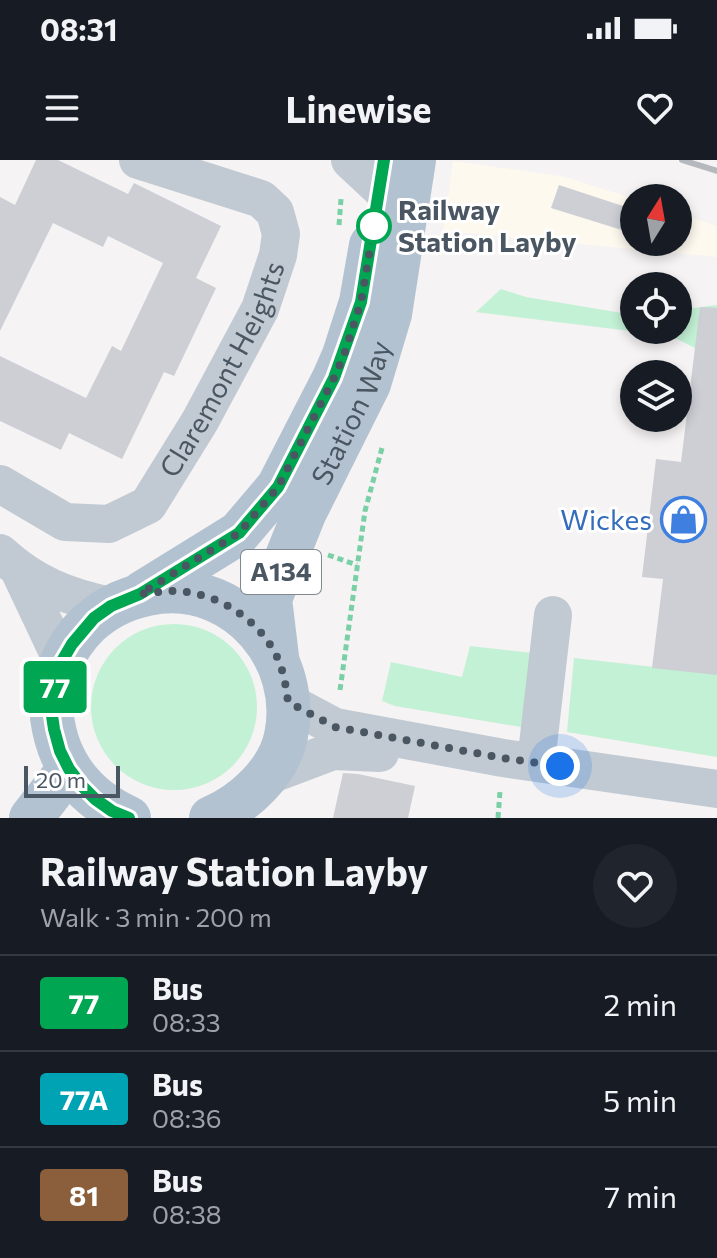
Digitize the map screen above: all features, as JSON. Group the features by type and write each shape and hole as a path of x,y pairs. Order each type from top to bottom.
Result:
{"main road":[{"name":"Station Way","path":"277,657 270,599 315,492 369,384 390,314 414,160"},
{"name":"Station Way","path":"126,600 239,533 278,487 334,378 361,302 364,175"},
{"name":"A134","path":"129,818 95,799 69,769 60,751 51,709 57,675 62,661 84,628 126,600 173,591 206,596 243,615 261,633 277,657 284,676 288,702 286,737 280,753 267,776 241,803 222,816"},
{"path":"31,818 69,769"}],"street":[{"name":"Claremont Heights","path":"0,484 65,522 109,524 148,505 200,421 260,309 278,255 281,234 275,212 261,199 138,160"},
{"path":"9,562 50,588 77,599 126,600"},
{"path":"9,562 62,661"},
{"path":"519,760 553,615"},
{"path":"288,702 335,727 519,760 698,798"},
{"path":"267,776 333,751 519,760"}],"path":[{"path":"337,239 364,175"},
{"path":"335,727 365,511 384,443"},
{"path":"331,556 357,565"}],"shaded area":[{"path":"453,161 566,177 620,194 620,248 443,231"},
{"path":"692,218 717,226 717,257 692,255"}],"green space":[{"path":"501,289 526,297 620,313 620,330 476,312"},
{"path":"717,305 717,350 687,344 692,344 692,308"},
{"path":"174,624 206,631 232,649 250,675 257,707 250,739 232,765 206,783 174,790 142,783 116,765 98,739 91,707 98,675 116,649 142,631"},
{"path":"470,646 533,653 521,727 395,706 382,701 391,662 462,677"},
{"path":"574,658 717,674 717,757 567,732"}],"building":[{"path":"36,160 58,160 128,194 134,183 221,226 196,278 216,288 174,376 164,372 122,459 69,433 61,450 0,421 0,356 86,398 112,346 121,351 163,263 108,236 103,247 53,223 0,331 0,197 15,205"},
{"path":"559,185 620,205 620,229 551,208"},
{"name":"Wickes","path":"700,307 717,308 717,675 652,668 663,579 642,577 656,459 681,462 685,432 692,432 692,372"},
{"path":"343,773 415,786 408,818 333,818"}],"railway":[{"path":"682,160 717,171"}],"bus line":[{"name":"77","path":"129,818 95,799 69,769 60,751 51,709 62,661 94,618 120,601 140,594 239,533 278,487 344,355 361,302 384,160"}],"place":[{"name":"Railway Station Layby","path":"374,226"},
{"name":"Wickes","path":"683,520"}],"route":[{"path":"374,226 361,302 344,355 278,487 239,533 140,594 173,591 206,596 243,615 261,633 277,657 288,702 335,727 560,766"}]}
